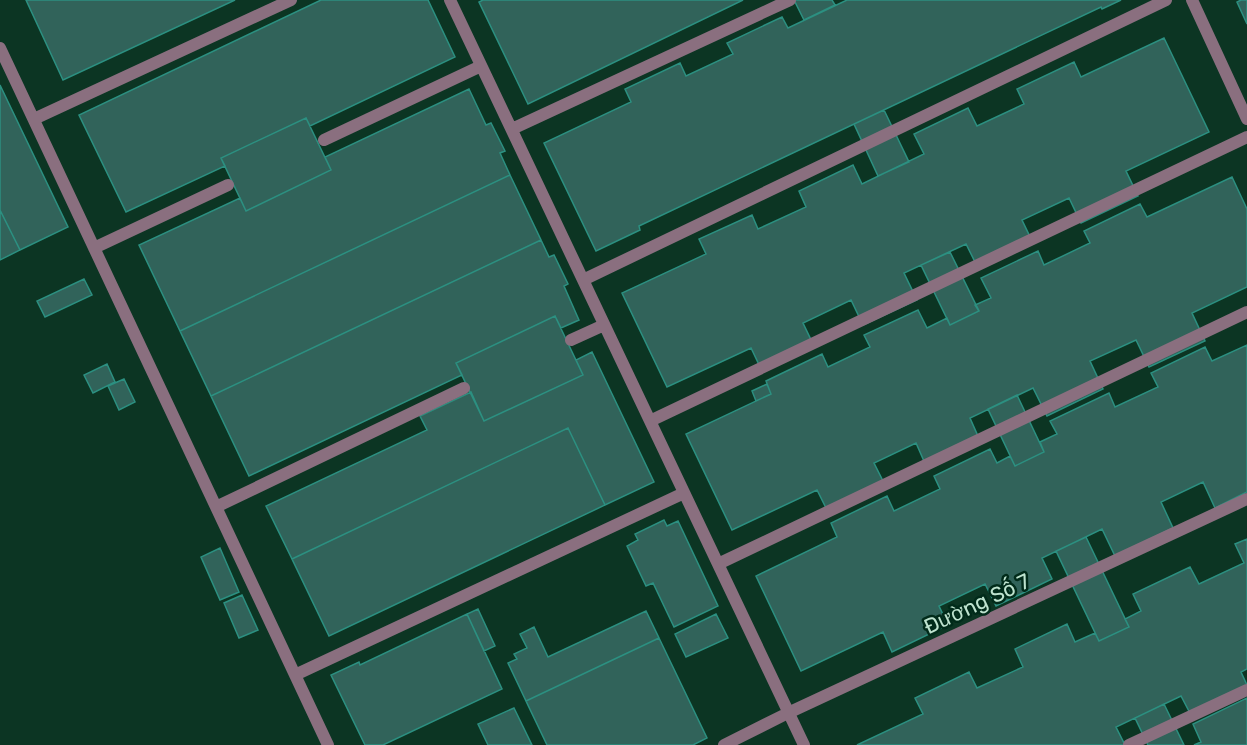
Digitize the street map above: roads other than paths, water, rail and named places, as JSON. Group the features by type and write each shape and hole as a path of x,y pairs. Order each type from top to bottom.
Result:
{"lane":[{"path":"34,119 291,0"},
{"path":"450,0 804,745"},
{"path":"512,129 790,0"},
{"path":"583,280 1166,0"},
{"path":"1192,0 1247,119"},
{"path":"0,48 328,745"},
{"path":"324,140 481,66"},
{"path":"650,421 1247,138"},
{"path":"94,248 228,185"},
{"path":"718,564 1247,312"},
{"path":"571,340 604,325"},
{"path":"216,507 464,388"},
{"path":"295,675 684,493"},
{"name":"Đường Số 7","path":"724,745 1247,499"},
{"path":"1128,745 1247,690"}]}
